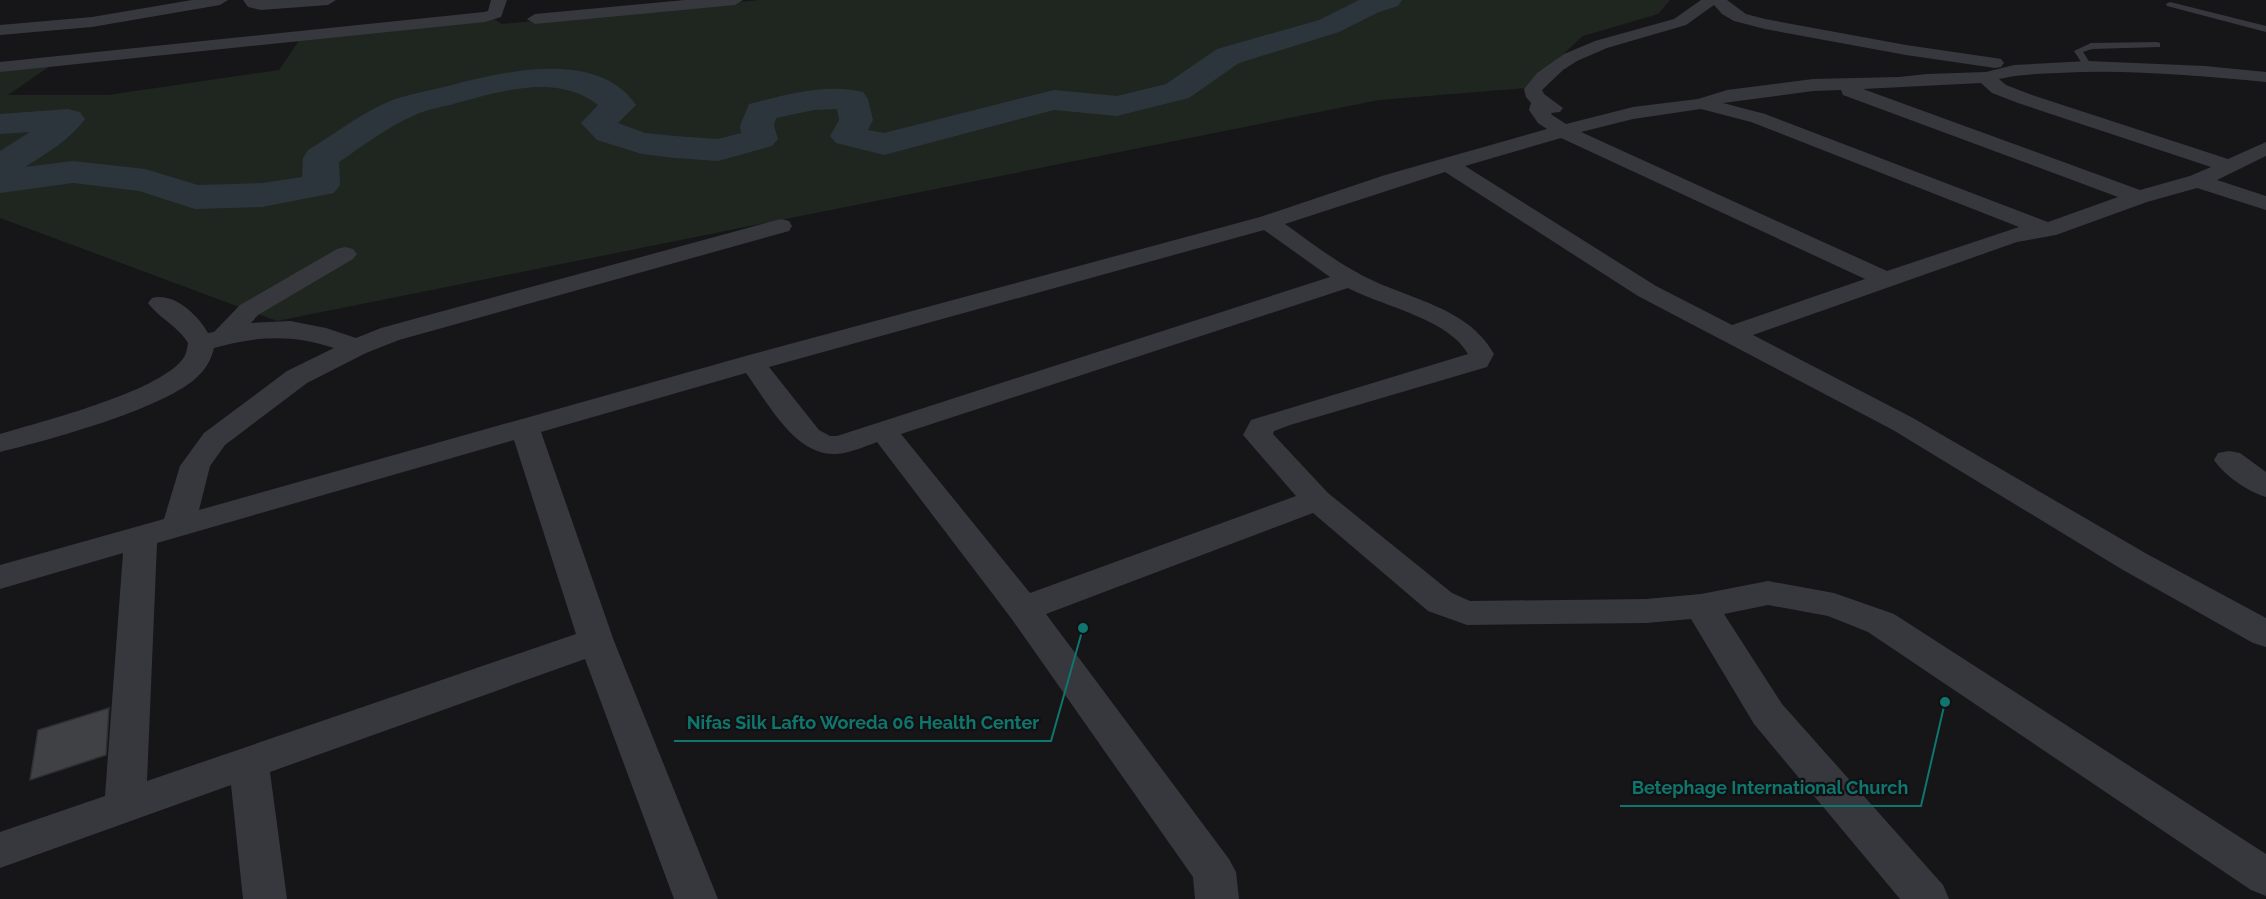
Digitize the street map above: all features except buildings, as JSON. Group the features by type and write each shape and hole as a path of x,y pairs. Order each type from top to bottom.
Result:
{"street":[{"path":"44,62 92,22 111,0"},
{"path":"0,30 92,22 220,0"},
{"path":"251,0 254,4 261,5 328,0"},
{"path":"0,67 485,17 495,14 499,0"},
{"path":"535,19 735,0"},
{"path":"1587,125 1535,97 1533,89 1538,82 1562,63 1602,44 1677,23 1691,16 1710,0"},
{"path":"1718,0 1728,11 1740,18 1765,24 1906,50 2039,70"},
{"path":"0,578 752,363 1268,222 1447,164 1633,113 1700,104 1727,96 1813,85 1899,83 1927,79 1986,77 2014,70 2088,66 2205,71 2266,77"},
{"path":"1986,77 2000,88 2025,99 2229,165"},
{"path":"1827,85 1864,96 2139,197"},
{"path":"1541,102 1539,110 1545,118 1564,132 1884,279"},
{"path":"1700,104 1758,118 2048,230"},
{"path":"1732,334 1884,279 2026,232 2048,230 2139,197 2198,181 2266,148"},
{"path":"1447,164 1647,291 1903,424 2135,562 2266,634"},
{"path":"2198,181 2266,203"},
{"path":"1268,222 1349,279 1468,334 1479,346 1481,354 1477,361 1261,426 1258,435 1317,500 1440,602 1467,614 1646,611 1701,606 1768,593 1834,605 1881,623 2266,877"},
{"path":"178,528 195,466 214,439 297,377 357,347 390,334 781,226"},
{"path":"0,443 132,400 174,381 197,361 212,340 249,310 345,254"},
{"path":"752,363 809,436 824,445 839,445 1349,279"},
{"path":"161,303 212,340 281,328 303,331 357,347"},
{"path":"525,428 596,641 696,899"},
{"path":"884,432 1023,609 1214,872 1218,899"},
{"path":"2229,460 2266,487"},
{"path":"1023,609 1317,500"},
{"path":"125,808 141,538"},
{"path":"1701,606 1768,714 1927,899"},
{"path":"0,850 596,641"},
{"path":"249,763 265,899"}],"lane":[{"path":"2170,4 2266,29"},
{"path":"2088,66 2078,51 2091,46 2157,45"}],"shaded area":[{"path":"760,0 1670,0 1658,14 1583,36 1526,88 1379,100 277,321 0,218 0,70 53,64 8,95 108,95 279,70 300,39 494,19 502,24"}],"waterway":[{"path":"0,182 73,172 145,180 195,197 262,195 321,185 321,158 368,127 404,107 494,84 539,78 560,78 581,82 601,91 619,105 598,123 609,133 642,143 718,150 760,139 757,126 761,111 814,100 851,99 856,120 848,136 884,144 1054,100 1117,106 1177,91 1228,56 1329,26 1369,6 1388,0"},
{"path":"0,124 68,119 33,147 0,167"}],"place":[{"name":"Nifas Silk Lafto Woreda 06 Health Center","path":"1083,628"},
{"name":"Betephage International Church","path":"1945,702"}]}
